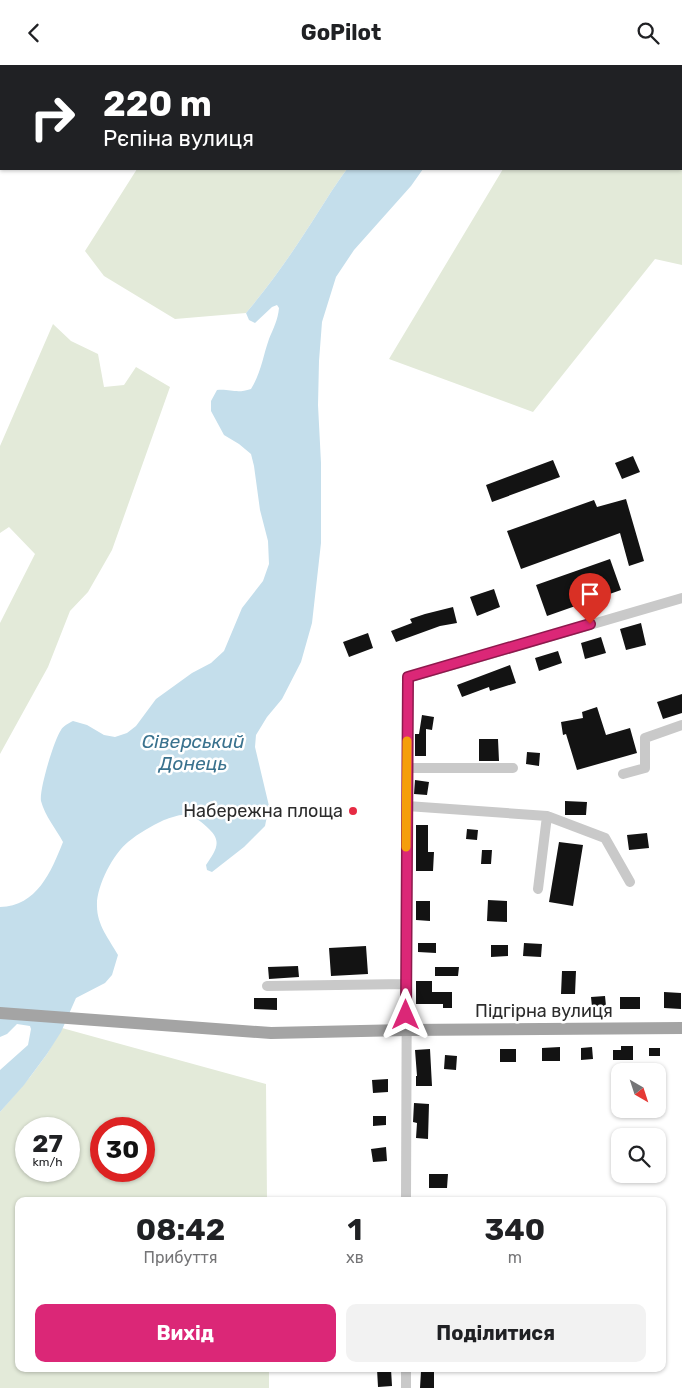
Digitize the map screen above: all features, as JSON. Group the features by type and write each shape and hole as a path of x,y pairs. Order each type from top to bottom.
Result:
{"main road":[{"name":"Підгірна вулиця","path":"0,1013 271,1033 682,1028"}],"street":[{"path":"406,1197 408,677 682,598"},
{"path":"623,774 645,768 645,738 682,725"},
{"path":"407,767 513,768"},
{"path":"407,805 548,816 605,838 630,882"},
{"path":"538,889 548,816"},
{"path":"267,986 406,984"},
{"path":"406,1372 406,1388"}],"green space":[{"path":"136,170 346,170 285,262 246,313 175,319 104,276 85,251"},
{"path":"502,170 682,170 682,265 655,259 533,412 389,359"},
{"path":"53,324 71,341 98,354 104,387 124,385 136,367 170,387 112,550 88,592 70,611 48,667 0,754 0,623 35,554 9,527 0,533 0,446"},
{"path":"62,1028 266,1084 267,1197 15,1197 15,1372 269,1372 269,1388 0,1388 0,1112 47,1054"}],"water":[{"name":"Сіверський Донець","path":"346,170 422,170 411,186 354,250 336,277 322,322 318,405 321,463 321,543 312,623 301,662 282,699 267,717 256,735 255,747 269,806 265,826 244,847 212,872 207,870 206,865 215,851 216,838 204,824 196,818 187,815 175,816 164,820 150,827 122,847 106,871 97,898 99,919 104,932 118,955 112,975 105,983 76,998 61,1032 47,1054 24,1085 0,1112 0,1070 28,1045 31,1029 30,1026 17,1024 7,1034 0,1037 0,907 24,901 33,894 48,875 63,842 41,801 45,776 58,735 66,725 73,721 87,725 104,735 115,737 127,733 136,726 156,699 192,673 211,663 224,651 242,608 263,581 269,564 268,541 260,510 251,454 224,435 211,411 211,401 217,390 238,391 251,389 260,371 279,308 277,305 272,307 255,323 249,320 246,313 285,262"}],"building":[{"path":"633,456 640,472 622,479 615,463"},
{"path":"553,460 560,477 492,502 486,485"},
{"path":"626,499 644,561 629,566 620,533 521,569 507,531 594,500 597,507"},
{"path":"610,559 621,590 547,616 536,585"},
{"path":"494,589 500,607 477,616 470,597"},
{"path":"453,607 457,623 440,626 396,642 391,631 412,623 410,619"},
{"path":"641,623 646,645 626,650 620,629"},
{"path":"368,633 373,648 349,657 343,642"},
{"path":"601,637 606,653 585,659 581,643"},
{"path":"558,651 562,663 539,671 535,658"},
{"path":"510,665 516,683 490,691 489,687 462,697 457,685"},
{"path":"682,694 682,713 663,719 657,702"},
{"path":"597,707 606,735 630,728 637,753 577,770 566,734 563,735 561,722 583,718 582,712"},
{"path":"422,715 434,717 432,730 426,729 426,756 415,756 415,734 419,734"},
{"path":"479,739 498,739 499,761 479,761"},
{"path":"527,752 540,753 539,766 526,764"},
{"path":"415,780 429,782 427,795 414,794"},
{"path":"565,801 587,802 586,815 565,815"},
{"path":"416,825 428,825 428,852 434,852 433,871 416,871"},
{"path":"467,829 478,830 477,840 466,839"},
{"path":"647,833 649,848 629,850 627,835"},
{"path":"559,842 583,845 573,906 549,902"},
{"path":"482,850 492,850 491,864 481,864"},
{"path":"488,900 507,901 507,922 487,921"},
{"path":"416,901 430,901 430,921 416,920"},
{"path":"418,943 436,943 436,953 418,952"},
{"path":"524,943 542,944 541,957 523,956"},
{"path":"491,945 508,945 508,956 491,957"},
{"path":"366,946 368,974 331,976 329,948"},
{"path":"298,966 299,977 269,979 268,967"},
{"path":"435,967 459,967 458,976 435,976"},
{"path":"562,971 576,971 575,994 561,994"},
{"path":"416,981 432,981 432,992 452,992 452,1008 443,1008 443,1004 416,1004"},
{"path":"664,992 681,993 681,1009 664,1008"},
{"path":"605,996 606,1006 592,1007 591,997"},
{"path":"620,997 640,997 640,1009 620,1009"},
{"path":"254,998 277,998 277,1010 254,1009"},
{"path":"621,1046 633,1046 633,1060 613,1060 613,1050 621,1050"},
{"path":"560,1047 560,1061 542,1061 542,1048"},
{"path":"592,1047 593,1059 581,1060 581,1048"},
{"path":"649,1048 660,1048 660,1056 649,1056"},
{"path":"430,1049 432,1086 416,1086 415,1050"},
{"path":"500,1049 516,1049 516,1062 500,1062"},
{"path":"445,1055 457,1056 456,1070 444,1069"},
{"path":"388,1079 388,1092 373,1093 372,1080"},
{"path":"414,1103 429,1104 428,1139 416,1138 417,1123 413,1122"},
{"path":"373,1116 386,1116 386,1125 373,1126"},
{"path":"386,1147 387,1161 373,1162 371,1149"},
{"path":"429,1174 448,1174 447,1188 429,1188"},
{"path":"377,1372 391,1372 392,1386 378,1387"},
{"path":"421,1372 434,1372 434,1388 420,1388"}],"slow traffic":[{"path":"406,847 407,741"}],"place":[{"name":"Набережна площа","path":"353,811"}],"route":[{"path":"406,1015 408,677 590,624"}]}
